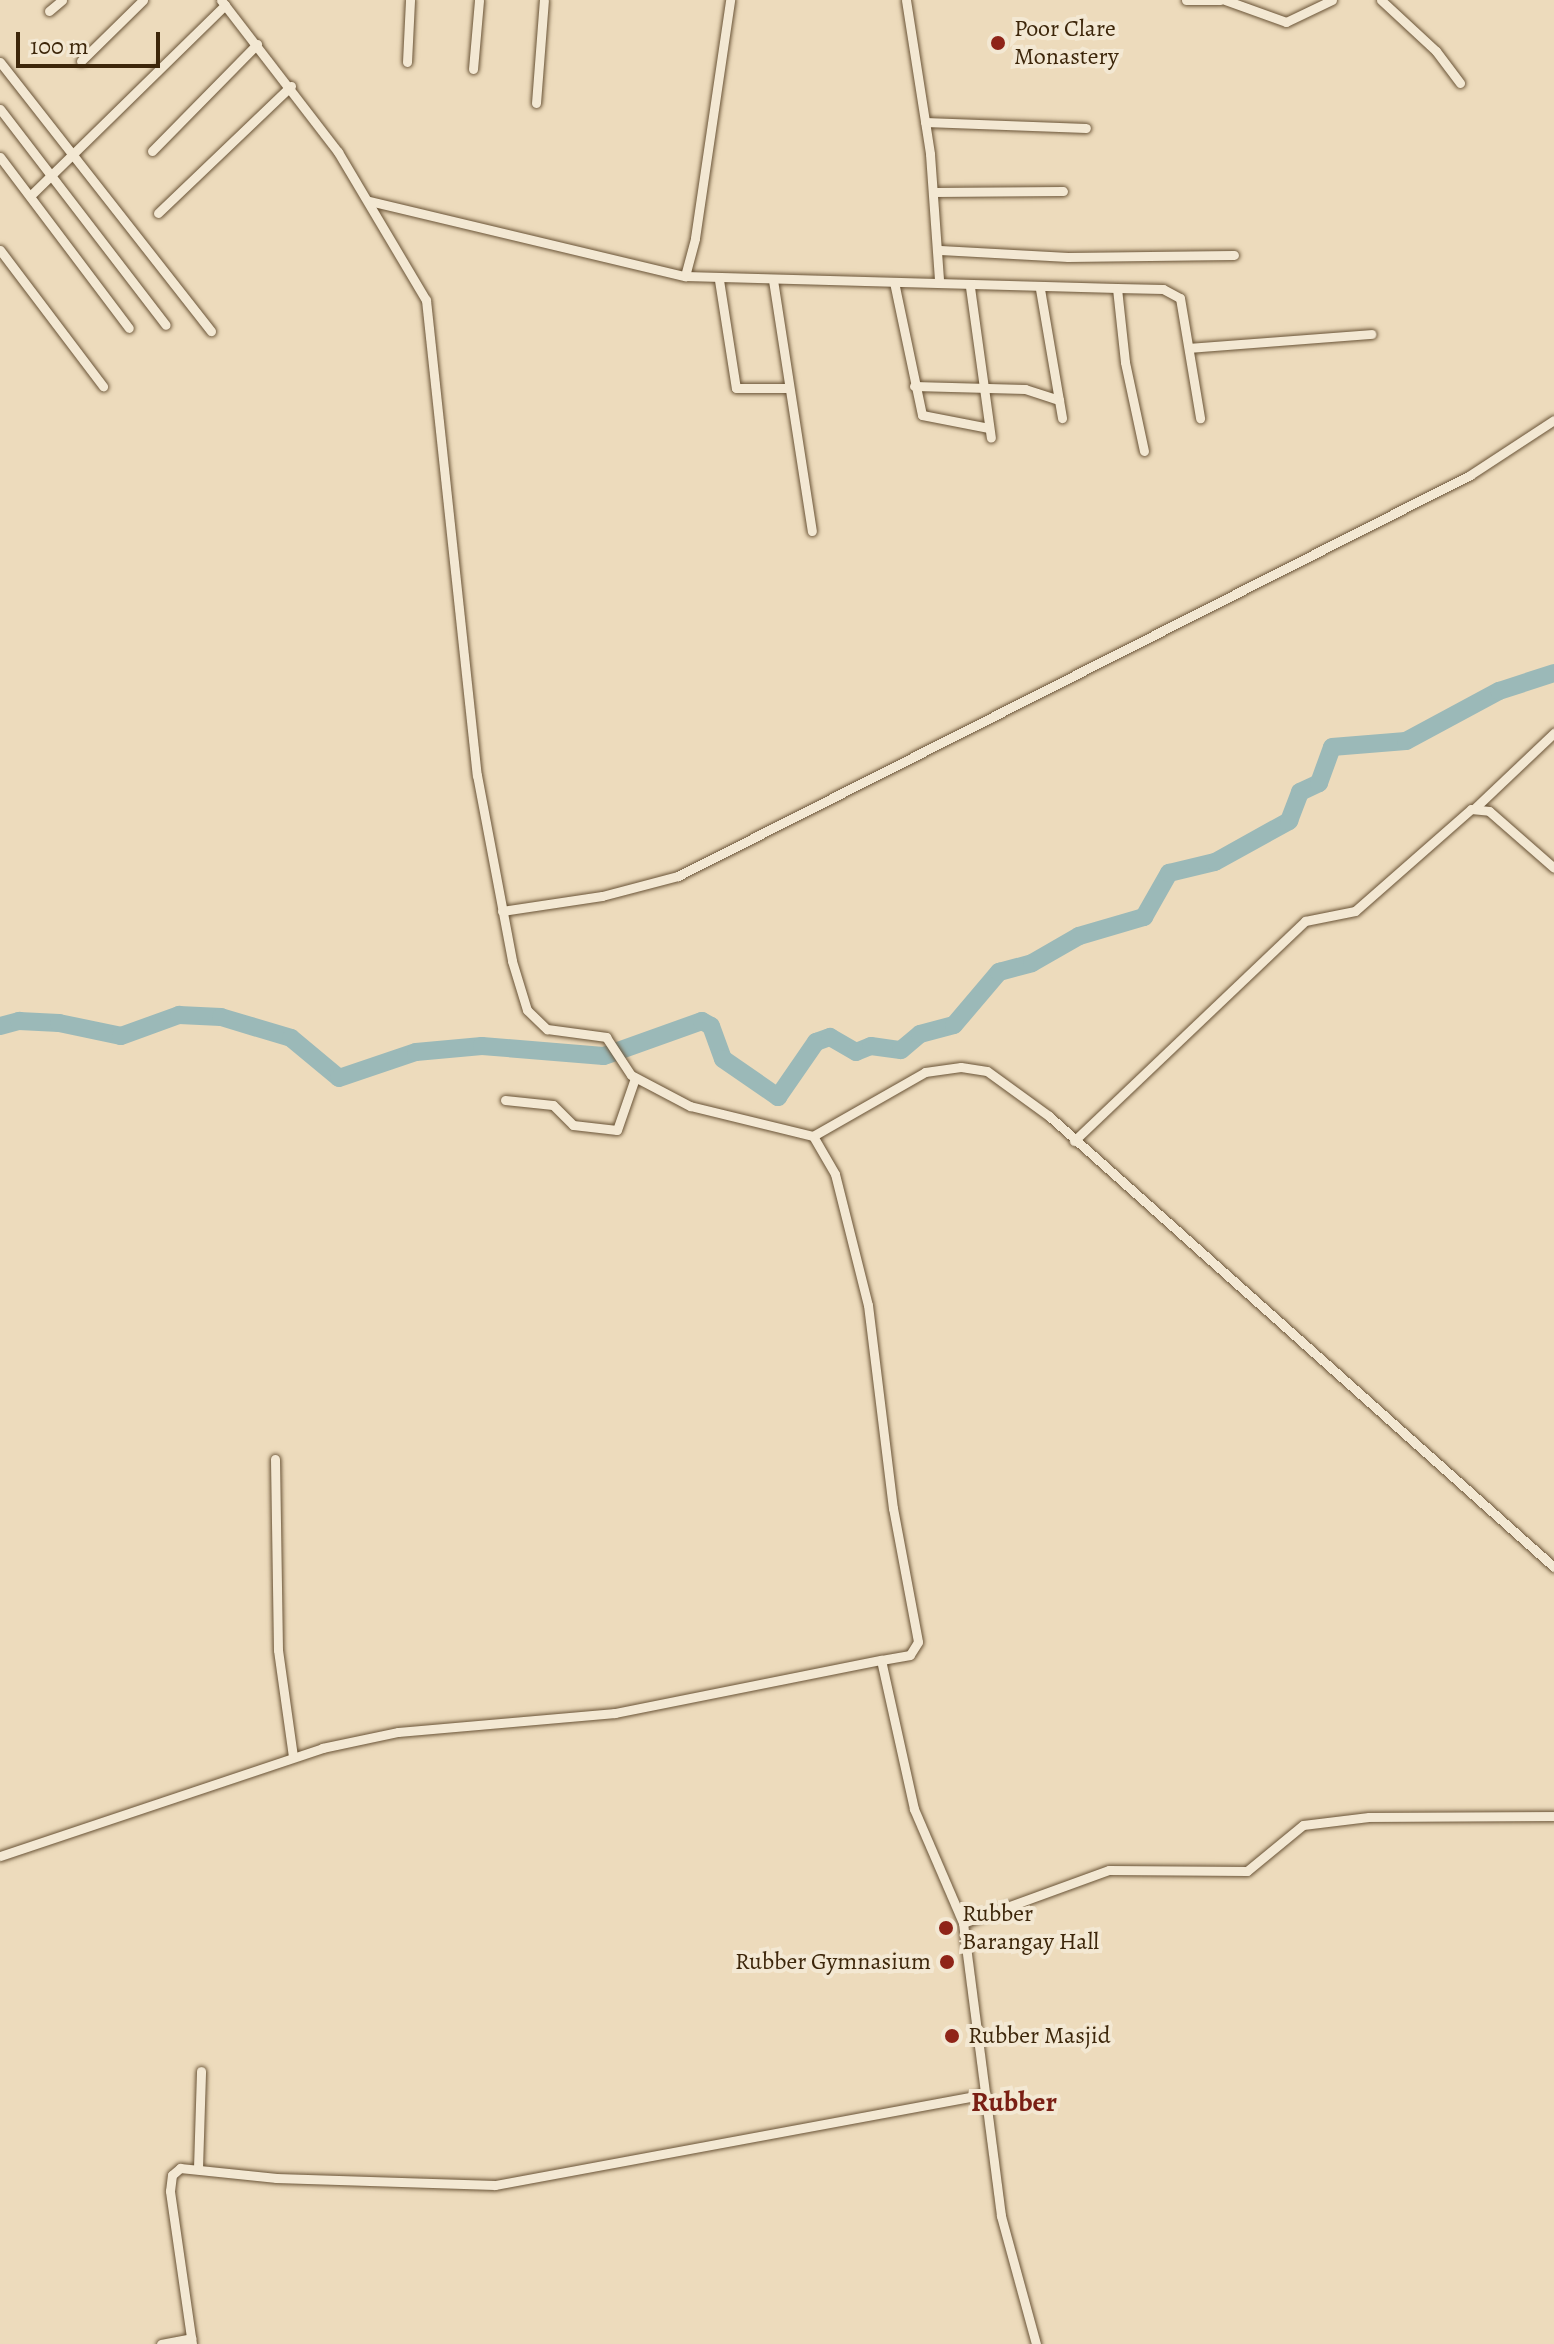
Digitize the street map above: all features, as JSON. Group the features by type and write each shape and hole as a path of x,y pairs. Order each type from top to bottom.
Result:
{"street":[{"path":"49,11 62,0"},
{"path":"81,61 143,0"},
{"path":"407,62 410,0"},
{"path":"473,69 479,0"},
{"path":"536,103 544,0"},
{"path":"685,276 697,225 730,0"},
{"path":"906,0 925,122 940,250 939,281"},
{"path":"1186,0 1222,0 1286,22 1332,0"},
{"path":"1381,0 1436,51 1460,83"},
{"path":"30,196 223,2 291,86 369,201 418,284 430,315 473,741 502,911 518,984 533,1018 555,1031 602,1036 615,1047 624,1066 635,1078 705,1112 813,1136 906,1080 961,1067 987,1071 1074,1141 1554,1567"},
{"path":"152,151 257,44"},
{"path":"0,62 211,331"},
{"path":"158,213 291,86"},
{"path":"0,109 166,325"},
{"path":"925,122 1086,128"},
{"path":"0,157 129,328"},
{"path":"933,192 1063,191"},
{"path":"369,201 685,276 719,280 939,281 970,287 1117,288 1176,294 1184,305 1200,418"},
{"path":"0,250 103,386"},
{"path":"940,250 1068,257 1234,255"},
{"path":"719,280 736,388 787,388"},
{"path":"773,280 787,388 812,531"},
{"path":"894,282 914,386 927,418 990,433 970,287"},
{"path":"1117,288 1125,362 1144,451"},
{"path":"1040,289 1062,418"},
{"path":"1189,348 1371,334"},
{"path":"914,386 1025,389 1059,400"},
{"path":"502,911 602,896 678,876 1470,475 1554,420"},
{"path":"1074,1141 1305,921 1355,911 1476,807 1554,733"},
{"path":"1476,807 1489,811 1554,868"},
{"path":"505,1100 553,1105 573,1125 617,1130 635,1078"},
{"path":"0,1856 293,1757 398,1732 615,1713 910,1655 918,1642 893,1508 868,1305 835,1174 813,1136"},
{"path":"275,1459 278,1650 293,1757"},
{"path":"881,1660 914,1809 963,1923 1001,2216 1036,2344"},
{"path":"963,1923 1109,1870 1247,1871 1303,1825 1369,1817 1554,1816"},
{"path":"198,2168 201,2071"},
{"path":"161,2344 192,2341 170,2182 176,2169 198,2168 276,2178 495,2185 986,2094"}],"waterway":[{"path":"0,1026 19,1021 59,1023 121,1036 179,1015 221,1017 291,1038 339,1078 416,1052 482,1046 604,1056 702,1021 711,1026 723,1059 778,1097 816,1042 830,1037 856,1052 871,1046 901,1050 920,1034 954,1025 999,972 1032,963 1079,936 1144,917 1169,873 1215,862 1289,821 1300,792 1319,783 1332,747 1406,741 1499,691 1554,673"}],"place":[{"name":"Poor Clare Monastery","path":"998,43"},
{"name":"Rubber Barangay Hall","path":"946,1928"},
{"name":"Rubber Gymnasium","path":"947,1962"},
{"name":"Rubber Masjid","path":"952,2036"}],"district":[{"name":"Rubber","path":"1014,2102"}]}
